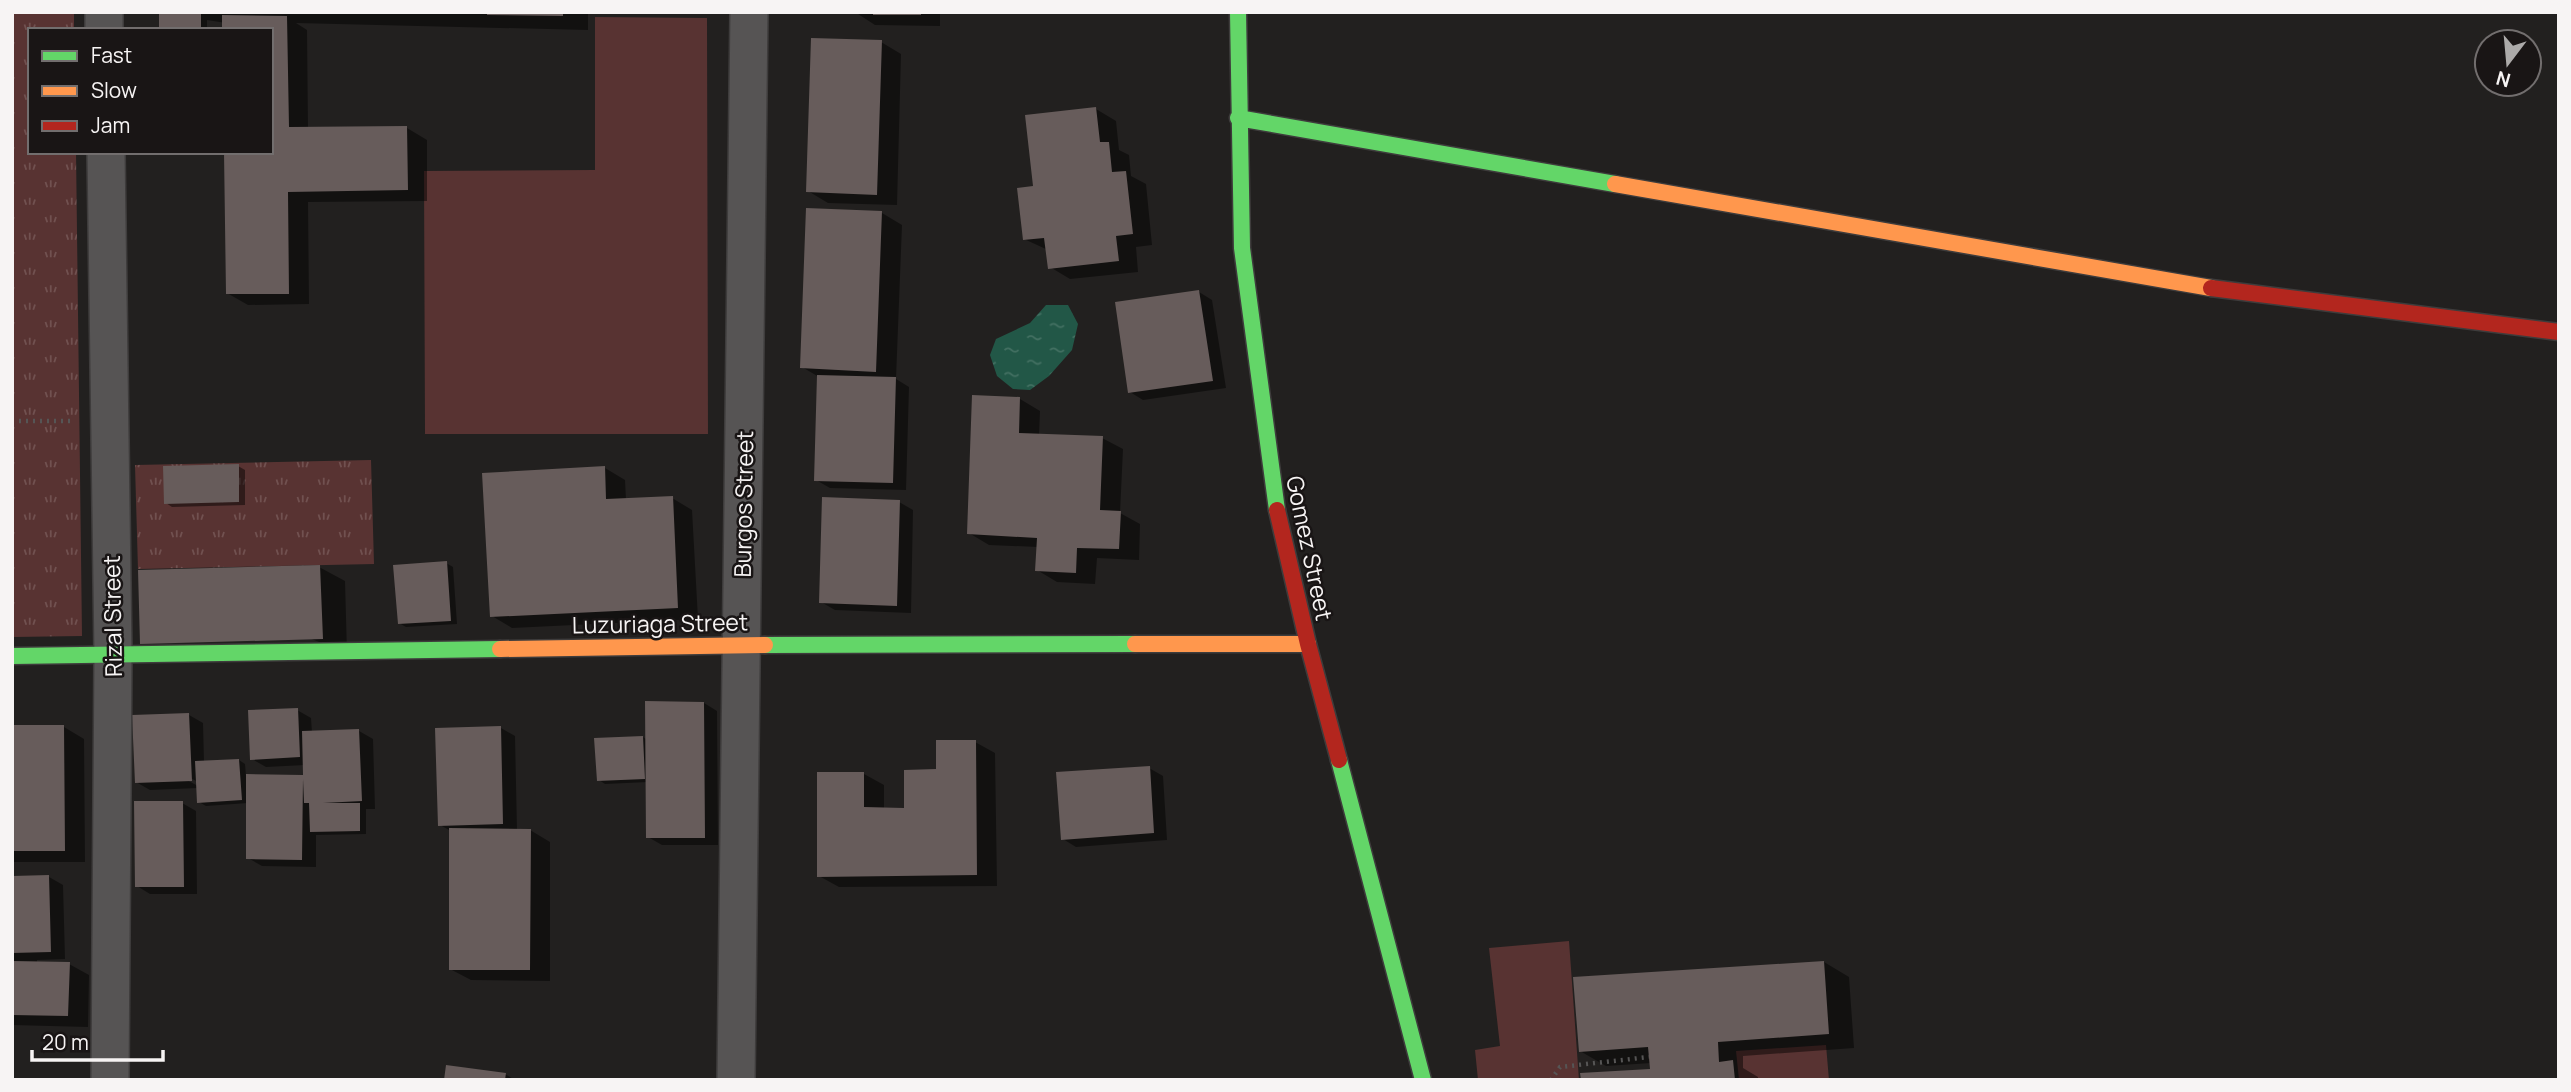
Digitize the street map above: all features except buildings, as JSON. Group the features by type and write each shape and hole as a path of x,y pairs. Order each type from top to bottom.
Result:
{"street":[{"name":"Burgos Street","path":"736,1080 749,12"},
{"name":"Gomez Street","path":"1238,12 1242,248 1273,492 1308,644 1423,1080"},
{"path":"1238,118 2191,285 2559,331"},
{"name":"Rizal Street","path":"106,154 113,654 110,1080"},
{"name":"Luzuriaga Street","path":"12,656 741,645 1308,644"}],"path":[{"path":"12,421 43,421"},
{"path":"1552,1080 1560,1067 1649,1057"}],"green space":[{"path":"12,12 74,12 74,28 28,28 28,154 76,154 82,636 12,637"},
{"path":"595,17 707,18 708,434 425,434 424,171 595,170"},
{"path":"371,460 374,564 138,569 135,465"},
{"path":"1569,941 1579,1080 1478,1080 1475,1050 1500,1046 1489,948"},
{"path":"1826,1045 1829,1080 1739,1080 1736,1051"}],"water":[{"path":"1046,305 1068,305 1078,324 1072,350 1049,376 1030,390 1013,389 997,376 990,355 996,339 1030,323"}],"traffic: fast":[{"path":"1238,12 1242,248 1277,510"},
{"path":"1238,118 1615,184"},
{"path":"765,645 1135,644"},
{"path":"12,656 500,649"},
{"path":"1339,760 1423,1080"}],"traffic: slow":[{"path":"1615,184 2211,288"},
{"path":"1135,644 1308,644"},
{"path":"500,649 765,645"}],"traffic: jam":[{"path":"2211,288 2559,332"},
{"path":"1277,510 1308,644 1339,760"}]}
